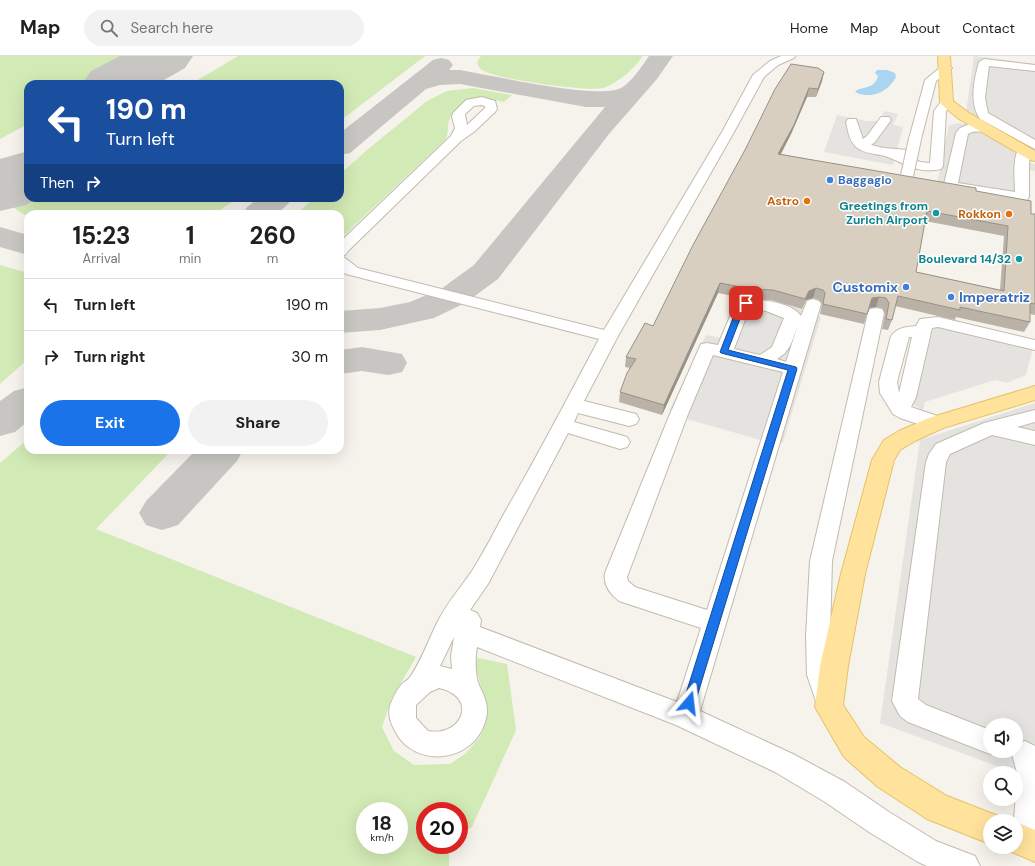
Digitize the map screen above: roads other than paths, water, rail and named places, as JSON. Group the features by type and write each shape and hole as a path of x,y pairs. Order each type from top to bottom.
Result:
{"main road":[{"path":"945,62 947,102 957,112 973,122 1031,151"},
{"path":"983,825 938,808 889,777 854,747 829,707 834,666 853,574 883,460 892,445 907,436 936,423 1035,393"},
{"path":"1023,841 1035,846"}],"lane":[{"path":"419,684 448,625 480,578 609,336 728,132 759,75 760,67 766,56"},
{"path":"759,75 774,63 790,56"},
{"path":"986,129 968,128 962,133 951,184 953,186 1006,196 1022,197 1022,165 1031,151 1013,134 981,113 979,100 984,62 989,61 1035,68"},
{"path":"907,176 915,139 931,80 945,62"},
{"path":"852,122 856,138 862,145 874,150 891,153 916,165 930,167 936,166 940,111 947,102"},
{"path":"862,145 871,139 885,120"},
{"path":"938,123 956,120 973,122"},
{"path":"1013,134 1035,137"},
{"path":"344,246 457,138"},
{"path":"344,266 352,271 609,336"},
{"path":"724,352 742,305 746,303 784,310 793,316 780,350 768,357 764,362"},
{"path":"685,717 813,304"},
{"path":"829,707 819,675 818,636 821,561 876,313"},
{"path":"936,423 915,417 900,408 889,393 888,388 900,336 905,332 922,331 926,323 938,322 1035,345"},
{"path":"714,622 627,594 622,591 616,582 616,573 679,414 708,348 793,369"},
{"path":"573,405 630,419"},
{"path":"983,739 917,714 909,708 905,700 936,462 938,454 944,450 991,428 1035,416"},
{"path":"562,425 620,442"},
{"path":"991,428 1035,438"},
{"path":"466,686 449,678 439,677 429,679 411,690 403,709 403,719 413,736 422,742 443,744 462,736 474,720 475,702 466,686 463,656 466,632 480,578"},
{"path":"466,632 685,717 784,763 835,792 879,822 928,852 965,866"},
{"path":"1023,835 1026,834 1029,818 1031,773 1026,754"}],"water":[{"path":"877,70 887,70 895,73 896,77 885,90 869,95 857,93 855,91 874,83 878,76 875,73"}],"place":[{"name":"Baggagio","path":"830,180"},
{"name":"Astro","path":"807,201"},
{"name":"Greetings from Zurich Airport","path":"936,213"},
{"name":"Rokkon","path":"1009,214"},
{"name":"Boulevard 14/32","path":"1019,259"},
{"name":"Customix","path":"906,287"},
{"name":"Imperatriz","path":"951,297"}]}
